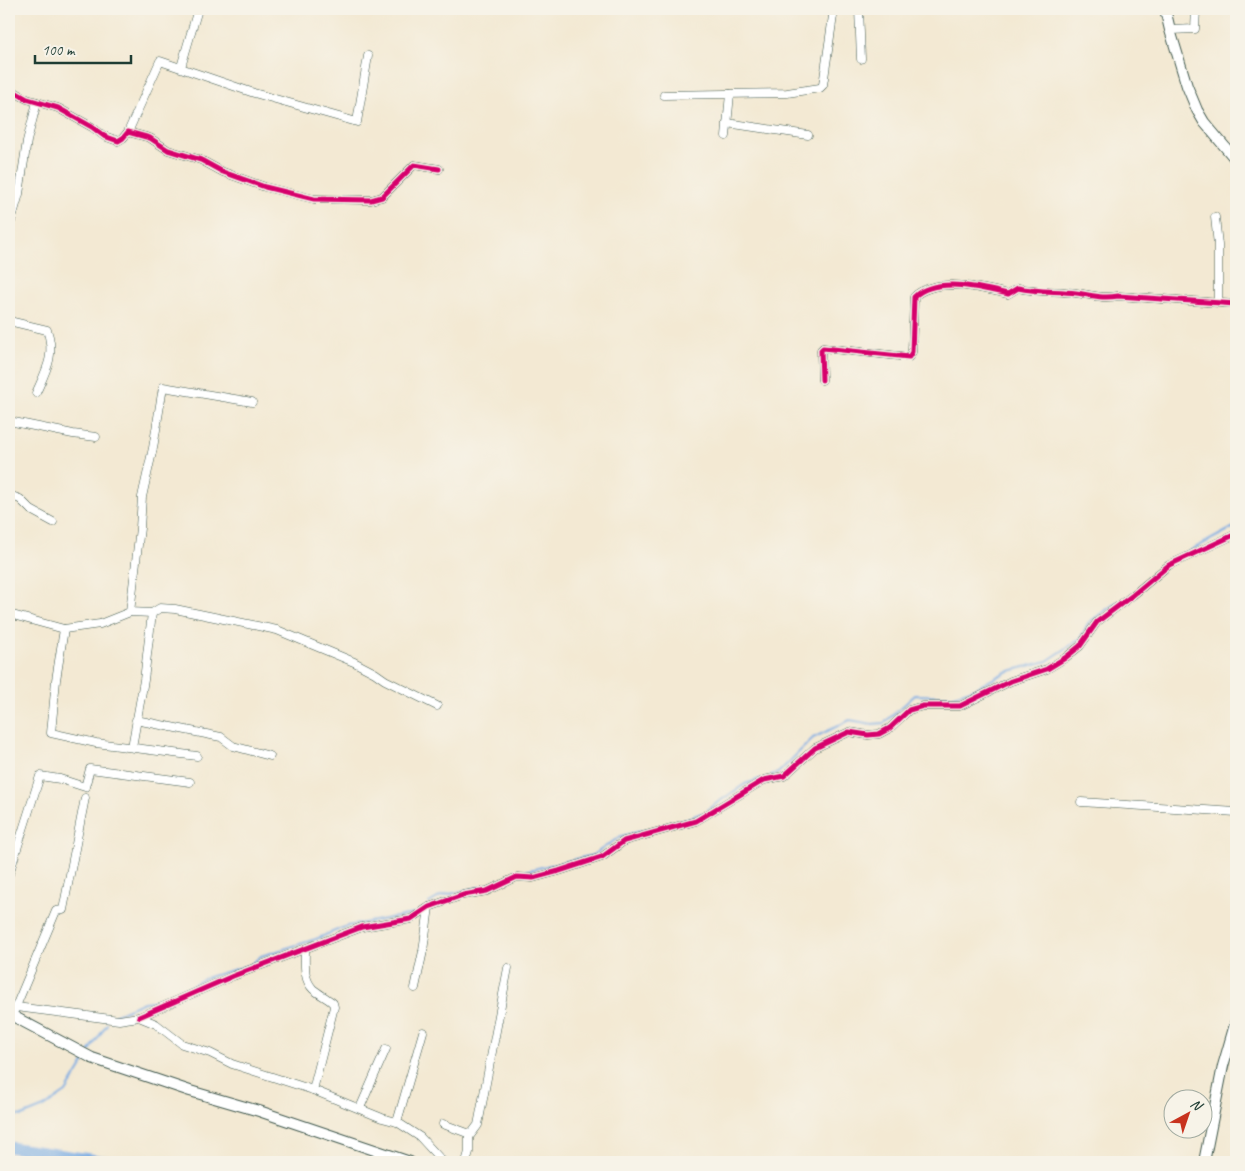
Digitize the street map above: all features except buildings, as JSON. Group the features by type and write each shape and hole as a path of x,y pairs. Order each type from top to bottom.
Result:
{"street":[{"path":"181,67 198,9"},
{"path":"664,95 787,93 820,88 823,85 834,9"},
{"path":"859,9 861,59"},
{"path":"1165,9 1186,86 1197,110 1204,122 1236,160"},
{"path":"1170,30 1195,29 1196,9"},
{"path":"9,91 27,100 58,108 104,136 118,141 128,132 160,61 254,93 357,122 368,56"},
{"path":"726,136 730,94"},
{"path":"9,228 19,194 27,141 37,102"},
{"path":"727,123 808,135"},
{"path":"128,132 150,138 168,150 201,160 223,172 265,187 314,199 370,200 382,197 414,165 439,169"},
{"path":"1214,217 1218,245 1218,302"},
{"path":"822,380 821,350 823,348 909,357 912,355 914,297 931,287 948,284 1008,294 1018,288 1032,291 1076,293 1100,298 1118,296 1236,304"},
{"path":"9,321 48,330 50,338 49,367 36,393"},
{"path":"130,612 142,497 153,448 163,387 252,402"},
{"path":"9,421 96,437"},
{"path":"9,495 20,499 30,510 53,522"},
{"path":"12,1012 119,1020 139,1017 233,976 362,927 411,918 429,907 462,896 487,891 517,877 533,878 558,871 602,856 624,841 696,821 764,780 784,776 814,748 849,732 868,735 879,734 890,728 909,710 923,706 960,706 1011,681 1047,669 1073,652 1080,646 1097,622 1169,565 1236,534"},
{"path":"9,614 64,629 100,624 130,612 152,613 160,608 175,609 277,630 354,662 385,680 438,706"},
{"path":"132,747 144,680 152,613"},
{"path":"64,629 56,680 51,733 96,744 197,756"},
{"path":"136,720 221,737 233,746 270,756"},
{"path":"9,874 40,776 60,779 86,787 90,769 190,782"},
{"path":"12,1012 56,911 63,910 85,798"},
{"path":"1081,802 1236,812"},
{"path":"415,988 423,951 429,907"},
{"path":"305,950 308,982 313,989 333,1003 334,1007 313,1090"},
{"path":"466,1162 469,1152 470,1134 478,1125 508,968"},
{"path":"12,1012 80,1053 92,1058 190,1091 259,1111 410,1162"},
{"path":"139,1017 156,1024 182,1044 210,1053 232,1064 313,1090 382,1118 397,1122 420,1137 443,1162"},
{"path":"1204,1162 1223,1066 1236,1021"},
{"path":"397,1122 423,1032"},
{"path":"360,1108 386,1049"},
{"path":"442,1124 470,1134"}],"waterway":[{"path":"1184,554 1236,526"},
{"path":"771,775 778,773 813,738 850,720 872,724 884,723 915,695 952,696 976,688 1006,672 1047,661 1080,639 1088,623 1117,602"},
{"path":"708,809 745,784 760,779"},
{"path":"429,903 441,896 489,885 521,872 593,855 621,836 671,824 702,813"},
{"path":"112,1016 144,1002 168,999 205,978 250,965 261,956 316,939 347,926 413,914"},
{"path":"89,1052 107,1024"},
{"path":"9,1114 22,1116 44,1107 66,1092 86,1059"},
{"path":"9,1147 110,1162"}],"cycle path":[{"path":"9,91 13,91 27,99 58,108 104,136 118,141 128,132 150,138 168,150 201,160 223,172 265,187 314,199 371,200 382,197 414,165 439,169"},
{"path":"822,380 821,350 823,348 909,357 912,352 914,297 934,287 959,285 1008,294 1018,288 1102,297 1118,296 1236,304"},
{"path":"139,1017 233,976 362,927 411,919 429,907 463,895 487,891 517,877 533,878 559,871 602,857 624,841 696,821 764,780 784,776 815,748 849,732 868,735 879,734 890,728 909,710 923,706 960,706 1011,681 1047,669 1080,646 1097,622 1169,565 1236,534"}]}
